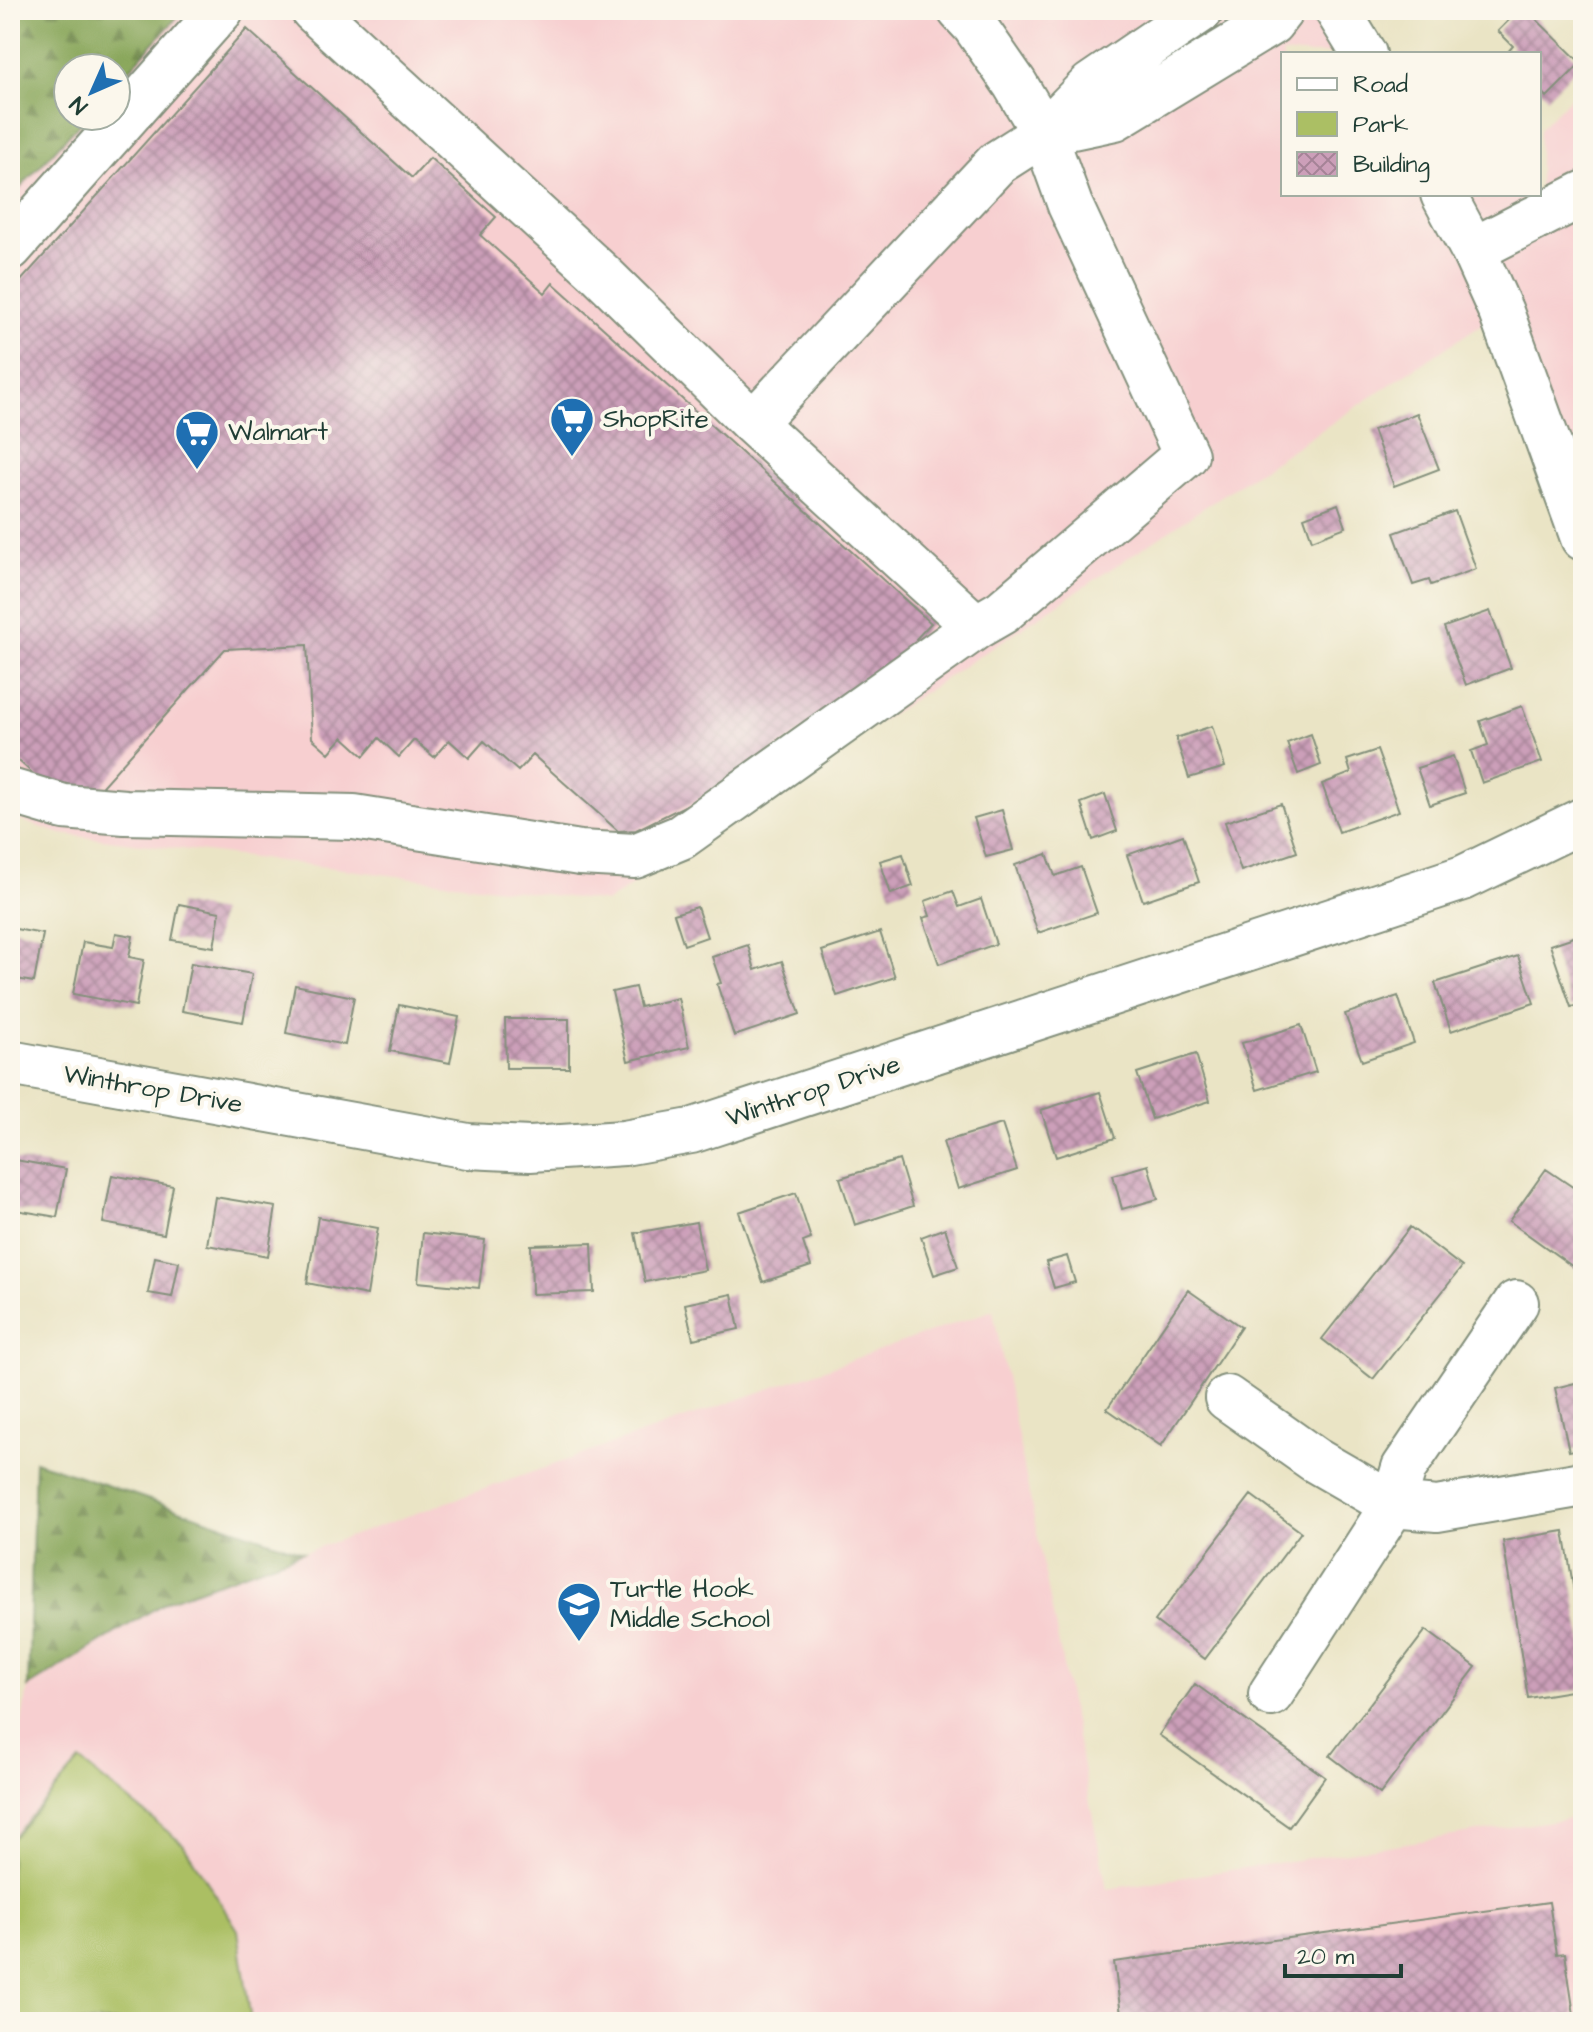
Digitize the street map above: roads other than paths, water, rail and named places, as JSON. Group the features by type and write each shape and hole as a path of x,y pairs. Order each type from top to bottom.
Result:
{"street":[{"path":"10,248 221,10"},
{"path":"313,10 601,274 753,423 976,627"},
{"path":"10,791 64,807 125,812 354,817 580,853 635,856 681,837 976,627 1002,612 1186,455 1070,205 1044,133 1015,84 960,10"},
{"path":"753,423 997,163 1044,133 1091,85 1201,10"},
{"path":"1044,133 1115,118 1271,23 1281,10"},
{"path":"1337,10 1363,52"},
{"path":"1473,250 1583,194"},
{"path":"1444,196 1501,312 1583,538"},
{"name":"Winthrop Drive","path":"10,1063 468,1146 530,1149 624,1143 691,1131 1463,878 1583,820"},
{"path":"1271,1694 1393,1505 1404,1468 1516,1303"},
{"path":"1227,1398 1315,1460 1393,1505 1437,1509 1583,1484"}],"place":[{"name":"ShopRite","path":"572,458"},
{"name":"Walmart","path":"197,471"},
{"name":"Turtle Hook Middle School","path":"579,1643"}]}
